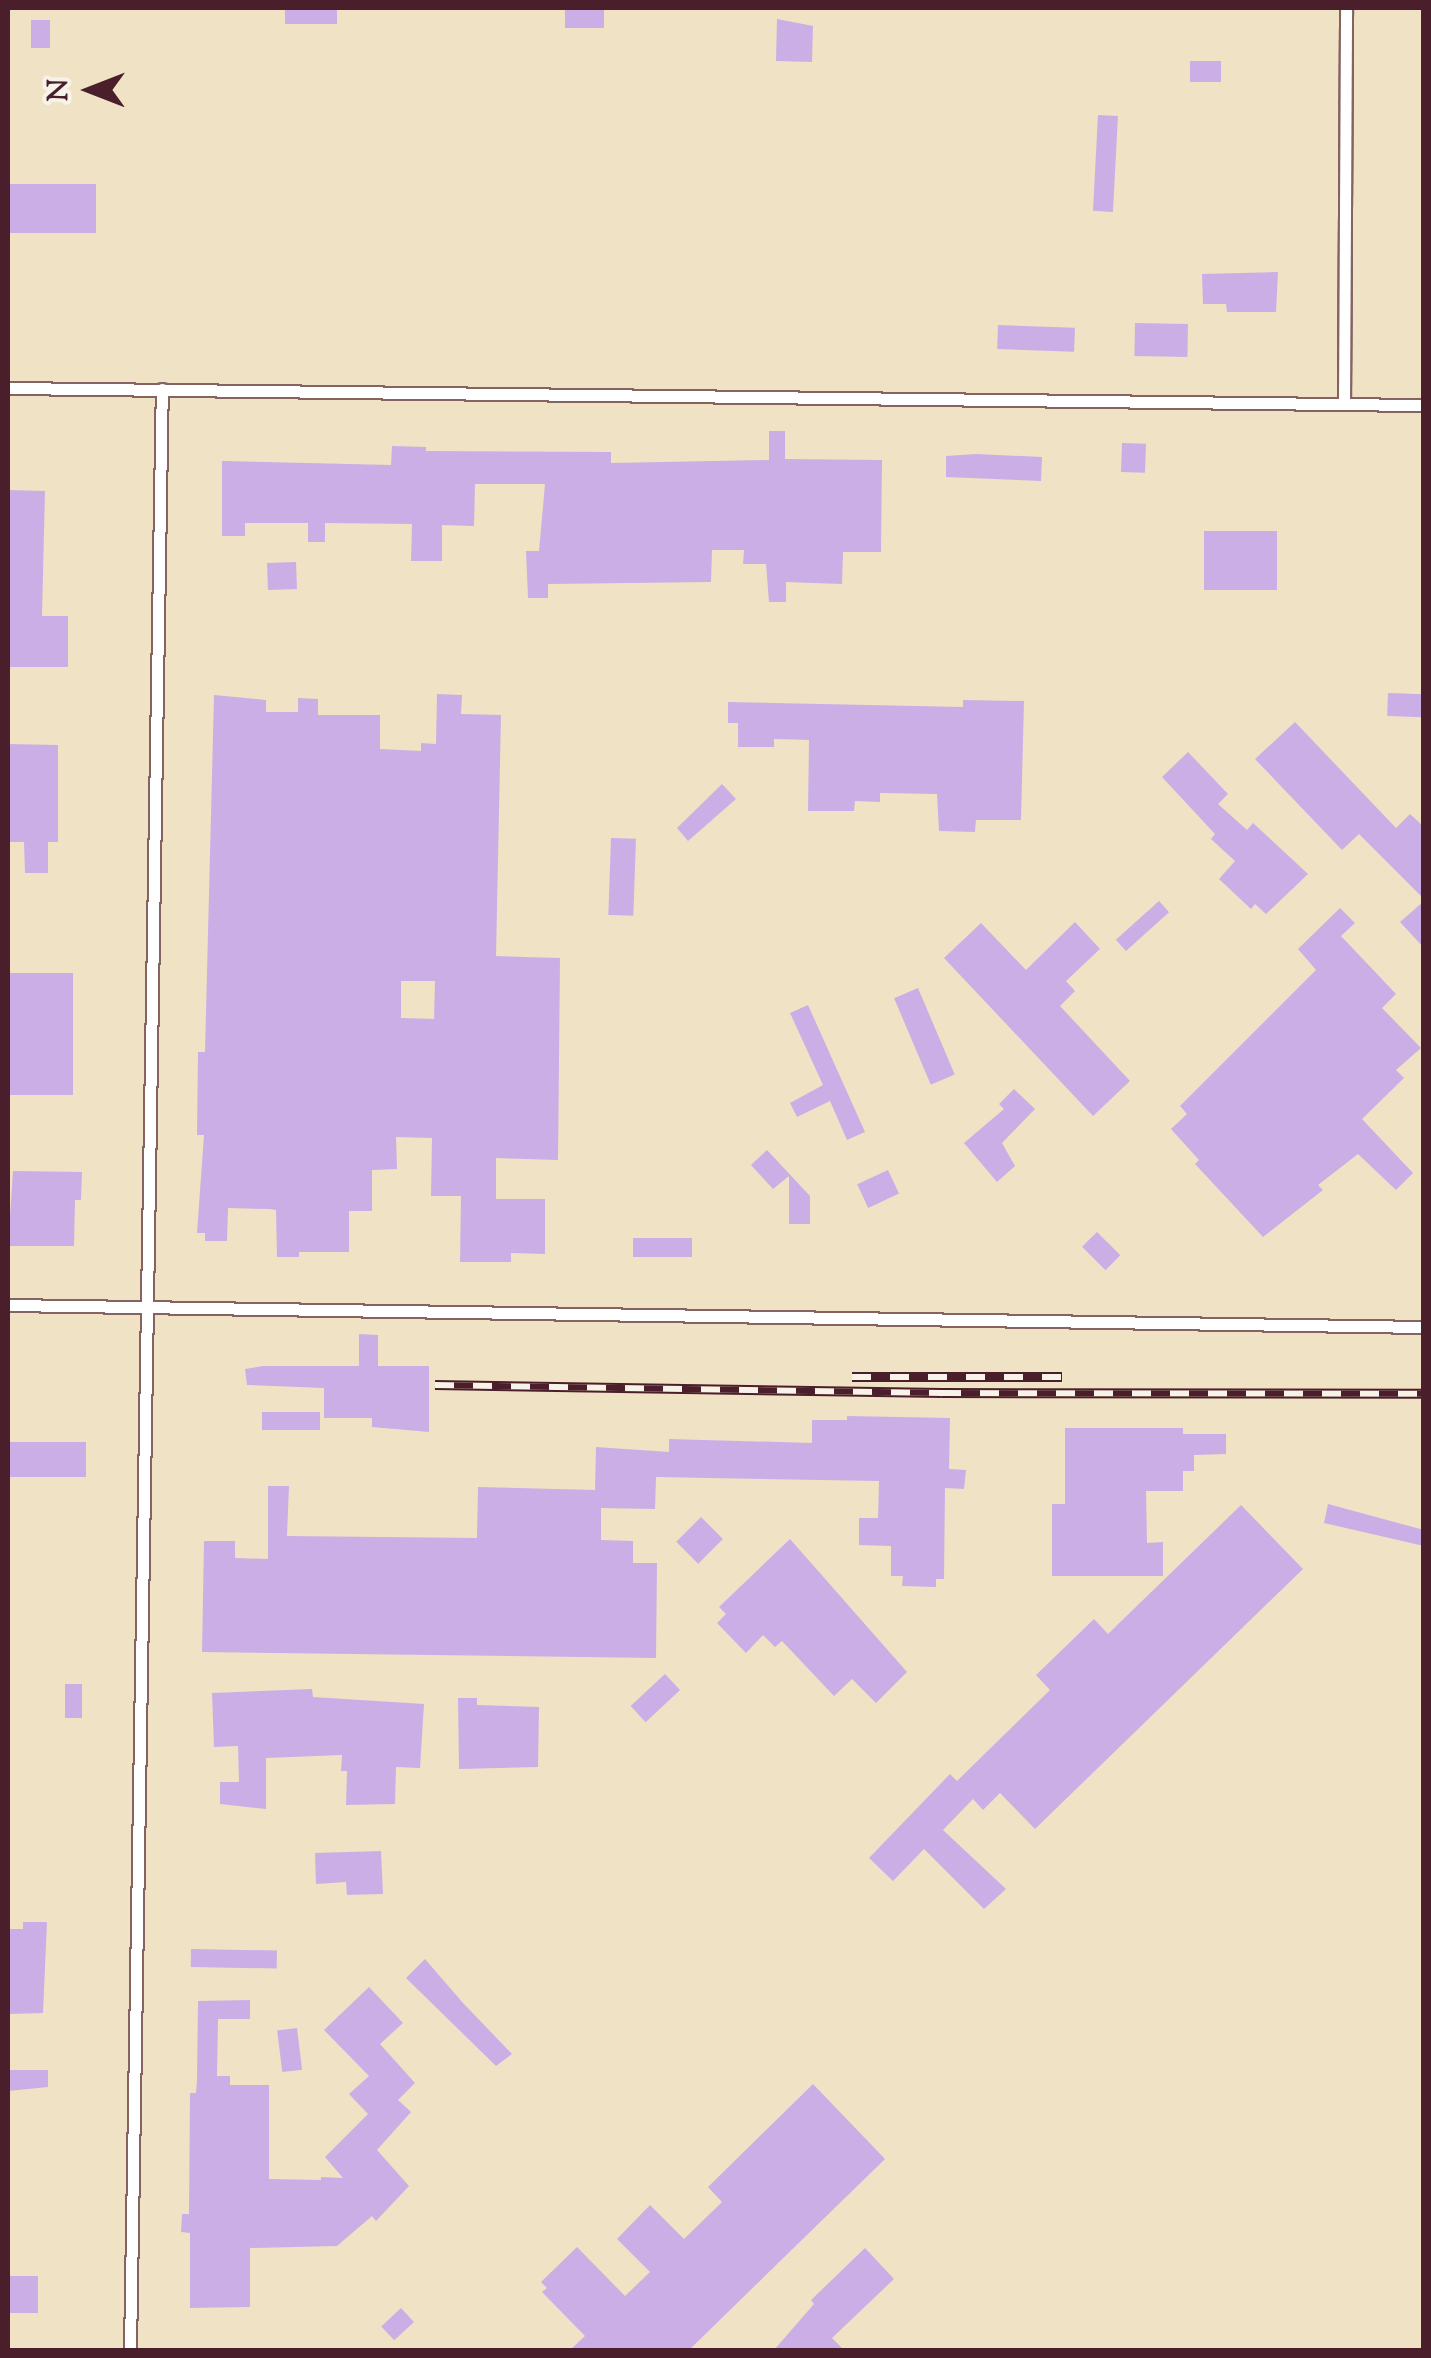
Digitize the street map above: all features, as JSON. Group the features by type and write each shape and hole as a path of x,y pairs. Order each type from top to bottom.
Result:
{"lane":[{"path":"1344,404 1346,8"},
{"path":"8,388 1424,405"},
{"path":"130,2350 162,390"},
{"path":"8,1306 1424,1327"}],"building":[{"path":"285,8 337,8 337,24 285,24"},
{"path":"565,8 604,8 604,28 565,28"},
{"path":"777,19 813,26 812,62 776,61"},
{"path":"31,20 50,20 50,48 31,48"},
{"path":"1190,61 1221,61 1221,82 1190,82"},
{"path":"1098,115 1118,116 1113,212 1093,211"},
{"path":"8,184 96,184 96,233 8,233"},
{"path":"1278,272 1276,312 1227,312 1226,304 1203,304 1202,274"},
{"path":"1135,323 1188,324 1187,357 1134,356"},
{"path":"998,325 1075,328 1074,352 997,349"},
{"path":"769,431 785,431 785,459 882,460 881,552 843,552 842,584 786,582 786,602 769,602 766,564 743,564 744,550 712,550 711,582 548,584 548,598 528,598 526,551 539,551 545,484 475,484 474,526 442,525 442,561 411,561 412,524 325,523 325,542 308,542 308,523 245,523 245,536 222,536 222,461 391,465 392,446 426,447 426,451 611,452 611,463 769,460"},
{"path":"1122,443 1146,444 1145,473 1121,472"},
{"path":"946,456 1042,457 1041,481 946,477"},
{"path":"8,490 45,491 42,616 68,616 68,667 8,667"},
{"path":"1204,531 1277,531 1277,590 1204,590"},
{"path":"296,562 297,589 268,590 267,563"},
{"path":"1388,693 1424,694 1423,717 1387,716"},
{"path":"437,694 462,695 461,714 501,715 496,956 560,958 558,1160 496,1158 496,1199 545,1199 545,1254 511,1253 511,1262 460,1262 461,1196 431,1196 432,1138 396,1137 397,1169 372,1170 372,1211 349,1211 349,1252 299,1252 299,1257 277,1257 276,1210 269,1209 228,1208 227,1241 205,1241 205,1233 197,1233 204,1135 197,1135 198,1052 205,1052 214,695 266,700 266,712 298,712 298,698 318,699 318,715 380,715 380,749 421,751 421,743 436,744","holes":["401,981 435,981 434,1019 401,1018"]},
{"path":"963,700 1024,701 1021,820 976,820 975,832 939,831 937,794 880,793 880,802 855,801 854,811 808,811 809,740 774,739 774,747 738,747 738,723 728,723 728,702 963,707"},
{"path":"1295,722 1396,828 1410,814 1424,827 1424,899 1359,834 1342,850 1255,759"},
{"path":"8,744 58,745 58,842 48,842 48,873 25,873 24,842 8,842"},
{"path":"1188,752 1228,794 1218,804 1247,830 1253,823 1308,874 1266,914 1255,904 1251,909 1219,879 1235,861 1211,839 1215,834 1162,777"},
{"path":"722,784 736,799 688,841 677,828"},
{"path":"611,838 636,839 633,916 608,915"},
{"path":"1159,901 1169,912 1126,951 1116,940"},
{"path":"1424,901 1424,948 1400,922"},
{"path":"1340,908 1355,923 1341,936 1396,994 1382,1008 1421,1048 1396,1070 1404,1078 1362,1119 1413,1173 1396,1190 1358,1154 1318,1185 1323,1190 1263,1237 1195,1164 1199,1160 1171,1129 1187,1114 1180,1106 1316,970 1298,949"},
{"path":"1075,922 1100,949 1066,981 1075,991 1060,1006 1130,1081 1093,1116 944,958 981,923 1026,970"},
{"path":"9,973 73,973 73,1095 9,1095"},
{"path":"918,988 955,1075 931,1085 894,998"},
{"path":"808,1005 865,1132 847,1140 830,1101 797,1117 790,1103 823,1085 790,1013"},
{"path":"1014,1089 1035,1109 1002,1143 1015,1166 997,1182 964,1143 1004,1109 999,1104"},
{"path":"767,1150 810,1196 810,1224 789,1224 789,1176 773,1189 751,1165"},
{"path":"888,1170 899,1194 868,1208 857,1184"},
{"path":"13,1171 82,1172 81,1200 75,1200 74,1246 8,1246"},
{"path":"1097,1232 1120,1255 1105,1270 1082,1247"},
{"path":"633,1238 692,1238 692,1257 633,1257"},
{"path":"359,1334 378,1335 378,1366 429,1366 429,1432 372,1427 372,1418 324,1418 324,1388 247,1385 245,1369 359,1366"},
{"path":"262,1412 320,1412 320,1430 262,1430"},
{"path":"847,1416 950,1418 949,1469 966,1470 964,1489 945,1488 944,1579 936,1579 936,1587 902,1586 903,1576 891,1576 891,1546 859,1545 859,1518 878,1518 879,1481 656,1477 655,1509 601,1508 601,1540 633,1541 633,1563 657,1563 656,1658 202,1652 204,1541 235,1541 235,1558 268,1559 268,1486 289,1486 287,1536 477,1538 478,1487 595,1490 596,1447 669,1452 669,1439 812,1443 812,1420 847,1420"},
{"path":"1065,1428 1183,1428 1183,1434 1226,1434 1226,1454 1194,1455 1194,1471 1183,1471 1183,1491 1146,1491 1147,1543 1163,1542 1163,1576 1052,1576 1052,1504 1065,1504"},
{"path":"8,1442 86,1442 86,1477 8,1477"},
{"path":"1328,1504 1424,1530 1424,1546 1324,1523"},
{"path":"1241,1505 1303,1569 1035,1829 1000,1793 983,1810 973,1799 943,1830 1006,1889 984,1909 924,1849 893,1881 869,1858 950,1774 957,1781 1050,1690 1036,1675 1094,1619 1108,1634"},
{"path":"701,1517 723,1539 698,1564 676,1542"},
{"path":"790,1539 907,1672 876,1703 852,1679 834,1696 782,1641 775,1647 763,1635 746,1653 717,1623 726,1614 719,1607"},
{"path":"665,1674 680,1690 646,1722 631,1706"},
{"path":"65,1684 82,1684 82,1718 65,1718"},
{"path":"312,1689 313,1697 424,1704 420,1768 396,1767 395,1804 346,1805 347,1771 341,1771 342,1755 266,1758 266,1809 220,1804 220,1782 239,1782 238,1746 214,1747 212,1693"},
{"path":"458,1698 477,1698 477,1705 539,1707 538,1767 459,1769"},
{"path":"381,1851 383,1894 347,1895 346,1882 316,1884 315,1853"},
{"path":"23,1922 47,1922 43,2013 8,2014 8,1929 23,1929"},
{"path":"191,1949 277,1951 277,1968 191,1967"},
{"path":"425,1959 512,2054 496,2066 406,1978"},
{"path":"369,1987 403,2023 380,2044 415,2083 398,2100 411,2112 377,2150 409,2186 376,2221 372,2216 337,2246 250,2248 250,2307 190,2308 190,2233 181,2232 182,2214 189,2214 190,2093 196,2093 198,2001 250,2000 250,2019 218,2019 217,2076 230,2076 230,2085 269,2085 269,2179 321,2180 343,2178 325,2157 368,2114 349,2094 369,2076 324,2030"},
{"path":"297,2028 302,2070 282,2072 277,2030"},
{"path":"8,2070 48,2070 48,2087 8,2091"},
{"path":"813,2084 885,2159 689,2350 570,2350 585,2336 542,2292 547,2288 541,2282 577,2247 625,2296 650,2272 617,2239 650,2205 684,2239 722,2202 708,2187"},
{"path":"865,2248 894,2279 832,2338 844,2350 774,2350 814,2304 811,2300"},
{"path":"8,2276 38,2276 38,2313 8,2313"},
{"path":"401,2308 414,2322 394,2340 381,2326"}],"railway":[{"path":"852,1377 1062,1377"},
{"path":"435,1385 942,1393 1424,1394"}]}
